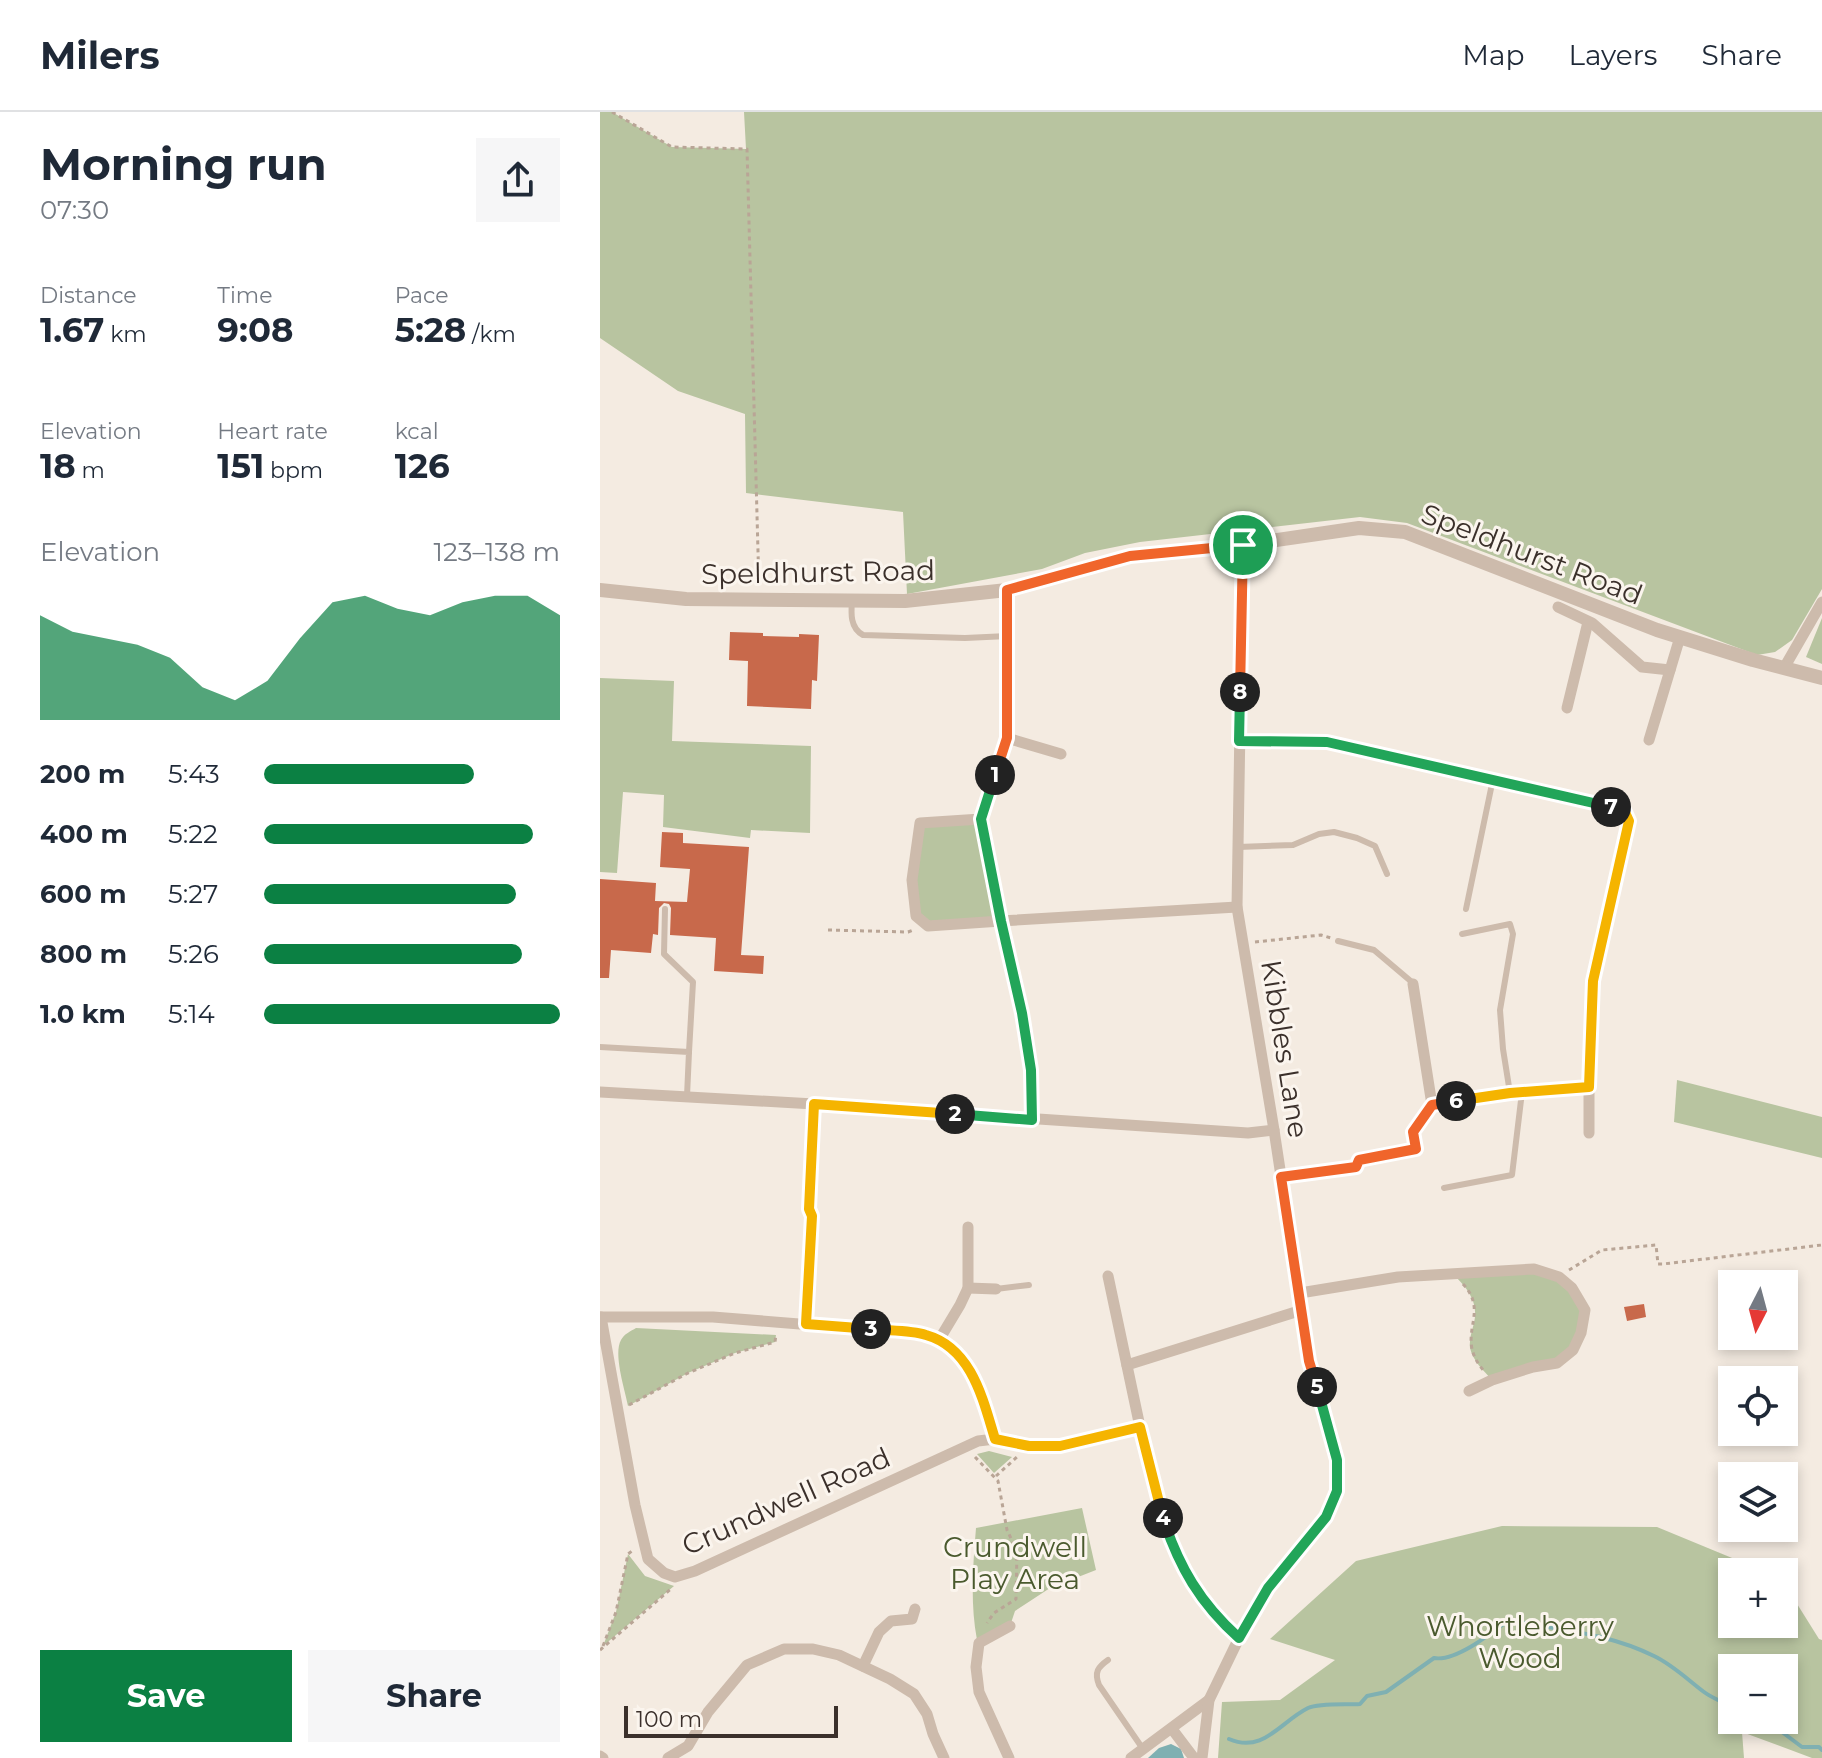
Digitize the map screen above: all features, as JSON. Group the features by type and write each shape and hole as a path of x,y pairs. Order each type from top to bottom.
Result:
{"street":[{"name":"Speldhurst Road","path":"600,590 686,599 905,601 1007,590 1130,556 1243,545 1359,528 1405,532 1642,624 1753,660 1822,678"},
{"name":"Kibbles Lane","path":"1202,1758 1209,1700 1239,1638 1268,1588 1326,1517 1337,1491 1337,1460 1309,1361 1237,907 1243,545"},
{"path":"1001,921 981,819 1007,738 1007,590"},
{"path":"1784,668 1822,602"},
{"path":"1558,607 1588,622 1642,667 1670,670"},
{"path":"1567,708 1588,622"},
{"path":"1649,740 1680,637"},
{"path":"1007,738 1061,754"},
{"path":"1239,741 1327,742 1624,810 1629,821 1593,981 1589,1133"},
{"path":"981,819 920,823 912,880 916,916 928,926 1237,907"},
{"path":"1413,984 1432,1105 1516,1092 1589,1087"},
{"path":"600,1092 1248,1133 1274,1130"},
{"path":"806,1324 812,1216"},
{"path":"939,1340 968,1288 968,1227"},
{"path":"1300,1293 1398,1277 1534,1269 1559,1277 1572,1288 1585,1310 1581,1333 1573,1350 1557,1363 1492,1380 1469,1391"},
{"path":"1108,1276 1158,1505 1174,1551 1203,1601 1239,1638"},
{"path":"968,1288 996,1289"},
{"path":"1127,1365 1302,1310"},
{"path":"600,1317 713,1317 924,1334 939,1340 965,1361 980,1390 995,1439"},
{"name":"Crundwell Road","path":"600,1317 648,1559 664,1573 675,1577 695,1571 978,1441 995,1439 1029,1446 1060,1446 1140,1427"},
{"path":"863,1666 879,1632 891,1621 912,1619 915,1609"},
{"path":"1009,1758 979,1692 976,1667 979,1643 1010,1626"},
{"path":"668,1758 688,1746 708,1712 747,1665 784,1649 813,1649 839,1655 914,1694 927,1714 944,1758"},
{"path":"1131,1758 1209,1700"},
{"path":"1172,1729 1194,1758"}],"lane":[{"path":"852,601 853,624 856,631 863,635 1008,636"},
{"path":"1466,909 1493,779"},
{"path":"1238,847 1293,845 1319,834 1334,832 1375,846 1387,874"},
{"path":"665,909 664,954 693,982 687,1097"},
{"path":"1444,1188 1512,1175 1516,1092 1503,1049 1500,1010 1513,934 1510,924 1462,934"},
{"path":"1338,941 1374,950 1413,984"},
{"path":"600,1047 689,1052"},
{"path":"996,1289 1029,1285"},
{"path":"1108,1660 1096,1673 1099,1685 1143,1749"}],"path":[{"path":"612,112 672,147 747,149 759,600"},
{"path":"1001,921 1022,1013 1031,1070 1032,1120"},
{"path":"828,930 908,932 928,926"},
{"path":"1243,943 1321,935 1338,941"},
{"path":"812,1216 809,1209 814,1104"},
{"path":"1281,1177 1356,1167 1359,1160 1416,1149 1413,1132 1432,1105"},
{"path":"1559,1277 1602,1250 1656,1245 1658,1264 1663,1264 1822,1245"},
{"path":"1452,1273 1474,1300 1475,1319 1470,1334 1470,1349 1476,1363 1492,1380"},
{"path":"619,1411 688,1373 735,1353 775,1342 777,1322"},
{"path":"966,1445 998,1481 1007,1530 1017,1551 1016,1599 994,1613 979,1643"},
{"path":"995,1477 1029,1446"},
{"path":"601,1648 616,1612 628,1554 644,1542"},
{"path":"601,1648 674,1586 675,1577"}],"green space":[{"path":"600,112 612,112 672,147 746,149 744,112 1822,112 1822,589 1792,640 1775,652 1757,655 1407,523 1360,517 1140,542 1085,553 1042,569 907,594 903,512 746,493 745,414 678,391 600,338"},
{"path":"1822,618 1822,664 1806,657"},
{"path":"600,678 674,681 672,741 811,746 810,833 751,830 750,838 663,827 664,795 623,792 617,873 600,872"},
{"path":"981,819 1001,921 928,926 916,916 912,880 920,823"},
{"path":"1677,1080 1822,1117 1822,1158 1674,1122"},
{"path":"1534,1269 1559,1277 1585,1310 1581,1333 1557,1363 1492,1380 1471,1353 1475,1308 1467,1290 1452,1273"},
{"path":"636,1328 776,1335 775,1342 735,1353 688,1373 628,1406 619,1363 619,1346 624,1336"},
{"path":"989,1451 1012,1457 994,1473 977,1454"},
{"name":"Crundwell Play Area","path":"1082,1508 1096,1570 1050,1588 1015,1611 1010,1626 977,1640 973,1598 976,1528"},
{"name":"Whortleberry Wood","path":"1502,1526 1657,1527 1732,1558 1718,1558 1718,1638 1798,1638 1798,1605 1822,1640 1822,1758 1812,1758 1747,1734 1798,1734 1798,1654 1718,1654 1718,1734 1742,1734 1744,1758 1218,1758 1222,1702 1280,1700 1335,1660 1270,1639 1356,1561"},
{"path":"628,1554 645,1576 674,1586 603,1646 616,1612"}],"water":[{"path":"1171,1744 1181,1749 1184,1758 1148,1758 1159,1748"}],"building":[{"path":"730,632 763,633 763,636 819,635 817,681 812,680 811,709 747,706 748,661 729,660"},
{"path":"662,832 683,833 683,843 749,847 741,955 764,956 763,974 714,971 716,938 670,935 671,908 664,903 659,908 658,935 653,934 651,953 611,950 609,978 600,978 600,879 656,883 655,901 687,902 690,869 660,867"},
{"path":"1644,1304 1646,1317 1627,1321 1624,1307"}],"waterway":[{"path":"1229,1739 1241,1743 1262,1739 1313,1706 1360,1704 1367,1696 1386,1692 1434,1658 1452,1656 1473,1645 1509,1620 1600,1637 1636,1648 1674,1668 1718,1700"},
{"path":"1785,1734 1802,1747 1819,1747 1822,1750"}],"route":[{"path":"1243,545 1239,741 1327,742 1624,810 1629,821 1593,981 1589,1087 1510,1093 1432,1105 1413,1132 1416,1149 1359,1160 1356,1167 1281,1177 1309,1361 1337,1460 1337,1491 1326,1517 1268,1588 1239,1638 1203,1601 1174,1551 1158,1505 1140,1427 1060,1446 1029,1446 995,1439 980,1390 965,1361 939,1340 924,1334 806,1324 814,1104 1032,1120 1031,1070 1022,1013 981,819 1007,738 1007,590 1130,556 1243,545"}]}
